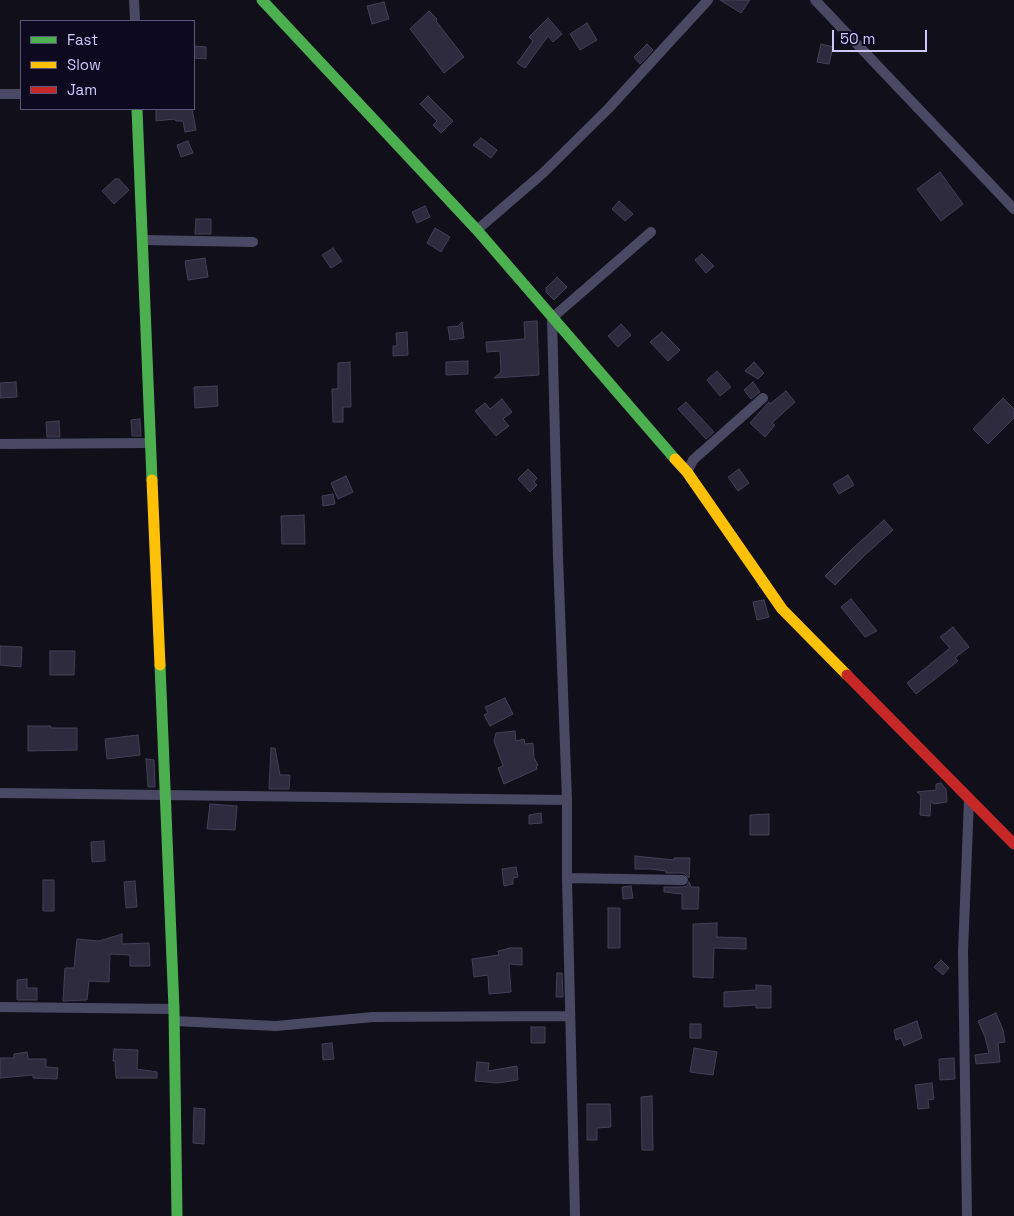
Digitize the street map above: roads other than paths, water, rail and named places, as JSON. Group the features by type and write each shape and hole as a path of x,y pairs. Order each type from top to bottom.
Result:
{"street":[{"path":"134,0 135,20"},
{"path":"262,0 477,230 687,472 782,609 1014,844"},
{"path":"477,230 542,174 608,109 708,0"},
{"path":"815,0 1014,209"},
{"path":"0,94 20,94"},
{"path":"137,110 174,1009 177,1216"},
{"path":"552,318 651,232"},
{"path":"142,240 252,242"},
{"path":"552,318 567,800 575,1216"},
{"path":"687,472 694,460 763,398"},
{"path":"0,444 151,443"},
{"path":"0,793 567,800"},
{"path":"968,1216 964,952 970,799"},
{"path":"567,878 683,880"},
{"path":"0,1007 174,1009"},
{"path":"174,1021 276,1026 373,1017 570,1016"}]}
